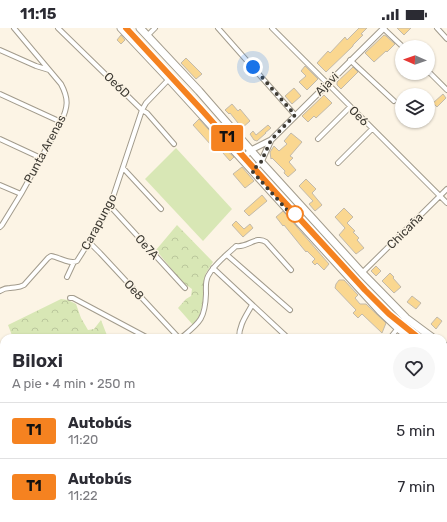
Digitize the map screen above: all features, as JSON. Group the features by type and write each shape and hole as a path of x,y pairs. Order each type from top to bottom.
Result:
{"main road":[{"path":"121,28 380,311 406,334"},
{"path":"140,28 199,91 362,273 406,318 428,334"}],"street":[{"name":"Punta Arenas","path":"0,227 21,194 61,122 67,104 65,93 60,84 14,28"},
{"name":"Oe6D","path":"58,28 142,110 147,113 174,144"},
{"path":"148,35 155,28"},
{"path":"218,28 295,115"},
{"name":"Oe6","path":"272,28 447,203"},
{"path":"384,28 396,40"},
{"name":"Ajavi","path":"252,171 261,162 271,140 350,60 384,28"},
{"path":"437,28 447,39"},
{"path":"0,50 36,66 49,70"},
{"path":"350,60 394,101"},
{"name":"Carapungo","path":"0,291 10,288 20,288 51,256 56,256 74,262 77,261 110,206 142,110 146,103 169,79"},
{"path":"435,79 447,90"},
{"path":"0,94 61,122"},
{"path":"318,139 350,107"},
{"path":"338,163 372,129"},
{"path":"0,139 40,158"},
{"name":"Ajavi","path":"242,160 251,150 271,140"},
{"path":"123,168 161,209"},
{"path":"0,185 21,194"},
{"name":"Chicaña","path":"362,273 447,188"},
{"name":"Oe7A","path":"110,206 185,288"},
{"path":"185,334 201,320 205,305 206,282 213,268 236,246 243,246 258,240 263,240 291,270"},
{"name":"Oe8","path":"89,242 176,334"},
{"path":"227,255 290,310"},
{"path":"67,277 74,262"},
{"path":"213,268 284,334"},
{"path":"70,298 73,298 141,334"},
{"path":"239,334 242,323 252,305"},
{"path":"393,334 406,318"}],"green space":[{"path":"176,148 232,209 203,241 145,179"},
{"path":"177,225 213,262 204,279 204,299 199,317 193,325 178,308 191,296 192,289 182,282 156,250"},
{"path":"61,299 68,300 76,304 81,318 88,330 94,329 101,320 106,334 11,334 8,325"}],"building":[{"path":"359,28 367,28 353,46 326,72 317,63 328,51 330,53 345,37 347,40"},
{"path":"397,28 411,28 404,35"},
{"path":"121,35 125,40 121,44 117,40"},
{"path":"384,35 395,44 374,62 365,53"},
{"path":"186,58 202,74 196,79 181,63"},
{"path":"305,66 318,79 307,90 299,82 306,76 301,71"},
{"path":"353,67 358,72 341,89 337,85 337,82"},
{"path":"294,88 301,96 292,104 285,96"},
{"path":"443,94 446,98 437,107 435,105 435,101"},
{"path":"324,95 332,103 316,118 314,116 308,122 302,116"},
{"path":"232,104 238,111 240,109 250,121 242,128 230,113 229,114 225,110"},
{"path":"199,119 217,139 211,145 193,125"},
{"path":"268,125 271,128 257,141 254,140 250,134 253,131 256,135"},
{"path":"291,133 302,142 290,156 293,158 289,162 296,170 288,177 284,173 285,171 272,158 271,159 270,152 274,146 279,151 287,144 284,141"},
{"path":"226,150 234,157 230,161 223,153"},
{"path":"242,167 254,181 245,188 233,174"},
{"path":"306,179 316,189 312,193 322,205 315,211 309,204 313,201 299,186"},
{"path":"262,195 267,201 249,216 244,211"},
{"path":"344,208 353,217 347,223 355,231 353,232 359,238 357,240 364,248 356,254 339,235 345,228 335,217"},
{"path":"283,211 329,264 324,270 317,263 315,265 312,262 315,259 307,251 306,252 276,217"},
{"path":"236,221 244,229 250,224 253,228 243,237 232,225"},
{"path":"376,266 381,271 376,276 371,271"},
{"path":"390,273 401,287 394,293 382,281"},
{"path":"339,280 344,280 358,295 355,298 360,304 366,304 386,323 382,333 362,314 358,318 353,313 356,310 335,288"},
{"path":"412,296 421,303 416,309 407,302"},
{"path":"437,317 442,321 436,329 431,324"}],"bus line":[{"name":"T1","path":"126,28 365,290 389,314 414,334"}],"route":[{"path":"253,67 295,115 271,140 261,162 252,171 288,211 295,214"}]}
